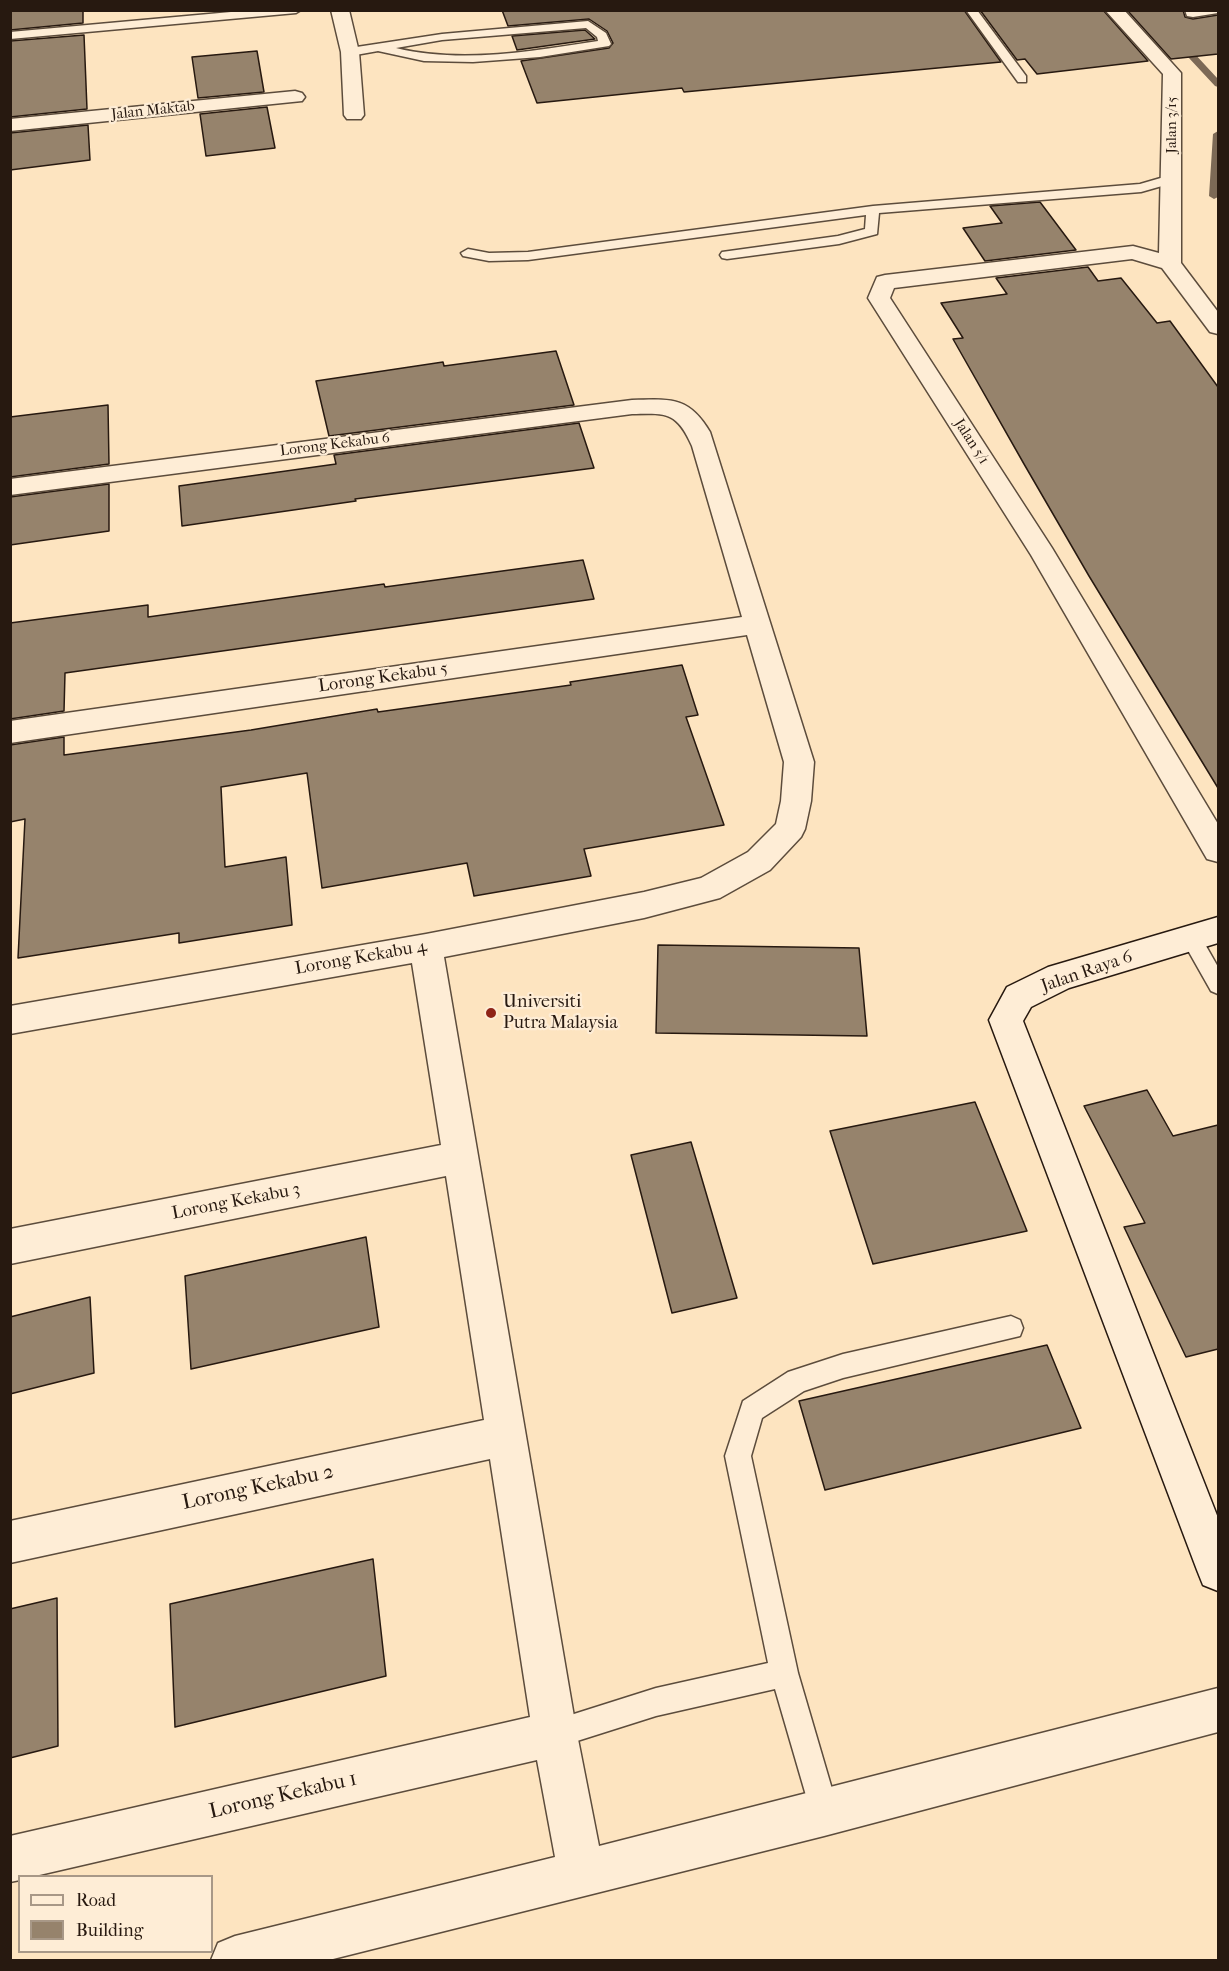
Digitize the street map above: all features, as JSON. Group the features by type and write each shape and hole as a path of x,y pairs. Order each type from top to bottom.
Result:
{"street":[{"path":"340,10 350,52 354,116"},
{"name":"Jalan 3/15","path":"1114,10 1172,73 1170,263"},
{"path":"1193,12 1212,10"},
{"name":"Jalan Maktab","path":"10,125 295,97"},
{"name":"Jalan 5/1","path":"1170,263 1133,252 885,282 879,298 1043,554 1218,850"},
{"path":"1170,263 1218,327"},
{"name":"Lorong Kekabu 6","path":"10,487 632,407 660,406"},
{"name":"Lorong Kekabu 4","path":"10,1020 426,947 644,905 709,889 759,861 790,829 796,801 799,762 696,424 682,411 660,406"},
{"name":"Lorong Kekabu 5","path":"10,732 756,624"},
{"name":"Jalan Raya 6","path":"1205,934 1060,977 1019,997 1006,1020 1218,1570"},
{"path":"426,947 555,1734 581,1873"},
{"name":"Lorong Kekabu 3","path":"10,1247 460,1157"},
{"name":"Lorong Kekabu 2","path":"10,1542 506,1435"},
{"path":"235,1960 824,1813 1218,1710"},
{"name":"Lorong Kekabu 1","path":"10,1859 555,1734"}],"lane":[{"path":"10,36 296,10"},
{"path":"971,10 1022,79"},
{"path":"350,52 442,37 588,24 602,35 604,44 546,52 461,58 428,58 380,48"},
{"path":"468,253 489,257 528,256 873,210 1141,188 1171,179"},
{"path":"727,255 839,240 872,231 873,210"},
{"path":"1205,934 1218,985"},
{"path":"824,1813 784,1673 738,1456 752,1410 797,1381 843,1366 1011,1328"},
{"path":"555,1734 656,1702 784,1673"}],"building":[{"path":"10,10 83,10 83,23 10,30"},
{"path":"502,10 964,10 1001,62 684,92 682,88 537,103 521,61 609,48 613,43 607,31 589,19 508,26"},
{"path":"980,10 1103,10 1148,61 1037,74 1025,59 1017,60"},
{"path":"1127,10 1183,10 1185,17 1193,19 1218,15 1218,54 1171,59"},
{"path":"585,30 595,39 517,50 512,36"},
{"path":"84,35 87,109 10,117 10,41"},
{"path":"257,51 264,92 198,98 192,57"},
{"path":"267,107 275,148 206,156 200,114"},
{"path":"88,125 90,160 10,170 10,133"},
{"path":"1040,202 1076,250 985,261 963,228 1002,223 990,206"},
{"path":"1088,267 1098,281 1121,278 1157,323 1170,321 1218,387 1218,788 1024,464 953,339 963,338 941,303 1007,294 996,278"},
{"path":"556,351 574,405 329,436 316,381 443,362 444,366"},
{"path":"108,405 109,464 10,477 10,417"},
{"path":"579,423 594,468 355,499 356,501 182,526 179,486 336,464 334,455"},
{"path":"109,484 109,531 10,545 10,497"},
{"path":"583,560 594,599 65,673 64,711 10,719 10,623 148,605 148,617 384,584 385,587"},
{"path":"682,665 698,715 686,717 724,825 584,849 591,876 474,896 467,863 322,888 307,773 221,787 225,867 286,857 292,925 179,943 179,933 18,958 25,819 10,822 10,745 64,737 64,755 251,730 377,709 378,712 571,685 570,682"},
{"path":"658,945 859,948 867,1036 656,1033"},
{"path":"1147,1090 1173,1136 1218,1125 1218,1349 1186,1357 1124,1227 1145,1223 1084,1106"},
{"path":"975,1102 1027,1231 873,1264 830,1131"},
{"path":"691,1142 737,1298 672,1313 631,1155"},
{"path":"366,1237 379,1327 191,1369 185,1276"},
{"path":"90,1297 94,1373 10,1394 10,1317"},
{"path":"1047,1345 1081,1428 825,1490 799,1401"},
{"path":"373,1559 386,1676 175,1727 170,1604"},
{"path":"57,1598 58,1746 10,1758 10,1609"}],"waterway":[{"path":"1178,41 1218,84"},
{"path":"1214,196 1218,134"}],"place":[{"name":"Universiti Putra Malaysia","path":"491,1013"}]}
